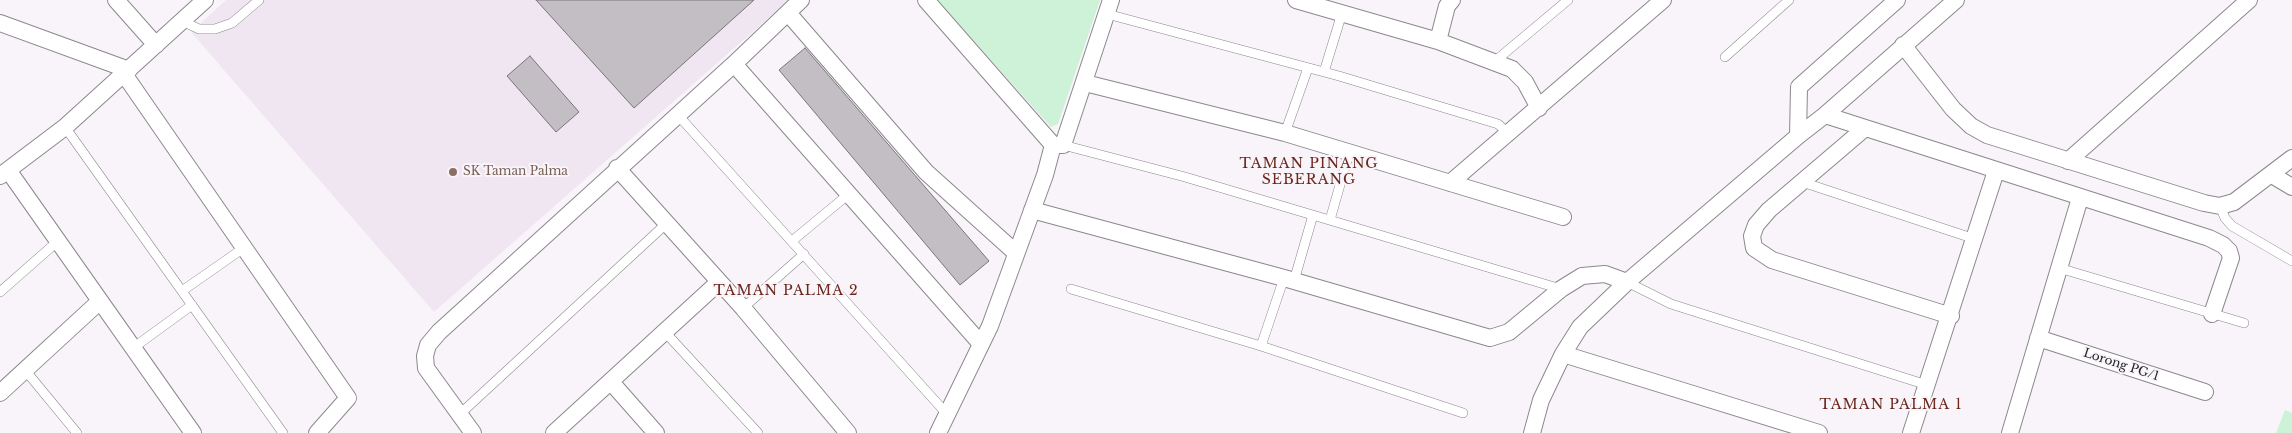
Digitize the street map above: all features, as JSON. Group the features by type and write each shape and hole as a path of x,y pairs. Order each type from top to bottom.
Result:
{"street":[{"path":"116,0 156,44"},
{"path":"193,433 58,241 4,174 66,128 205,0"},
{"path":"473,433 426,368 425,356 428,345 439,332 617,168 734,64 801,0"},
{"path":"926,0 1058,145"},
{"path":"1296,0 1332,7 1438,41 1512,69 1525,82 1539,108"},
{"path":"1438,41 1447,6 1452,0"},
{"path":"1450,183 1663,0"},
{"path":"1798,136 1799,87 1897,0"},
{"path":"1532,433 1541,400 1563,354 1580,327 1627,282 1825,115 1956,0"},
{"path":"2068,161 2249,0"},
{"path":"938,433 946,413 990,326 1032,210 1085,83 1109,7"},
{"path":"788,13 926,172 1016,253"},
{"path":"0,23 126,72 348,398 318,433"},
{"path":"1903,45 1953,109 1971,126 1986,135 2204,203 2220,206 2234,202 2292,158"},
{"path":"734,64 850,193 980,344"},
{"path":"1085,83 1285,134 1563,217"},
{"path":"1825,115 2223,244 2229,251 2231,258 2212,314"},
{"path":"1864,129 1769,210 1756,225 1752,236 1754,248 1760,254 1772,260 1951,316"},
{"path":"617,168 720,282 848,433"},
{"path":"1912,433 1996,172"},
{"path":"2272,175 2292,187"},
{"path":"2010,433 2080,198"},
{"path":"1032,210 1289,280 1490,338 1509,332 1561,289 1582,276 1605,274 1627,282"},
{"path":"554,433 720,282"},
{"path":"0,393 100,301"},
{"name":"Lorong PG/1","path":"2038,338 2204,392"},
{"path":"1563,354 1819,433"},
{"path":"611,382 656,433"}],"lane":[{"path":"182,21 199,28 215,30 232,23 259,0"},
{"path":"1494,63 1568,0"},
{"path":"1725,57 1789,0"},
{"path":"1109,7 1498,124 1509,134"},
{"path":"1324,72 1332,7"},
{"path":"1285,134 1308,68"},
{"path":"677,114 946,413"},
{"path":"66,128 283,433"},
{"path":"1058,145 1185,177 1561,289"},
{"path":"1330,220 1349,153"},
{"path":"1802,182 1975,239"},
{"path":"792,241 850,193"},
{"path":"2220,206 2225,218 2232,226 2292,261"},
{"path":"1261,346 1289,280 1312,215"},
{"path":"460,414 667,223"},
{"path":"0,292 58,241"},
{"path":"182,291 245,247"},
{"path":"742,308 804,254"},
{"path":"2059,268 2244,323"},
{"path":"1627,282 1671,304 1927,385"},
{"path":"1071,289 1261,346 1463,413"},
{"path":"133,348 192,305"},
{"path":"664,331 758,433"},
{"path":"25,370 78,433"}],"shaded area":[{"name":"SK Taman Palma","path":"226,0 789,0 434,312 191,32"}],"green space":[{"path":"937,0 1100,0 1058,124 1051,127"},
{"path":"2285,410 2292,413 2292,433 2276,433"}],"building":[{"path":"536,0 754,0 634,108"},
{"path":"805,48 989,261 960,285 779,70"},
{"path":"530,56 579,112 556,132 507,76"}],"place":[{"name":"SK Taman Palma","path":"453,172"}],"district":[{"name":"TAMAN PINANG SEBERANG","path":"1309,172"},
{"name":"TAMAN PALMA 2","path":"786,291"},
{"name":"TAMAN PALMA 1","path":"1891,405"}]}
